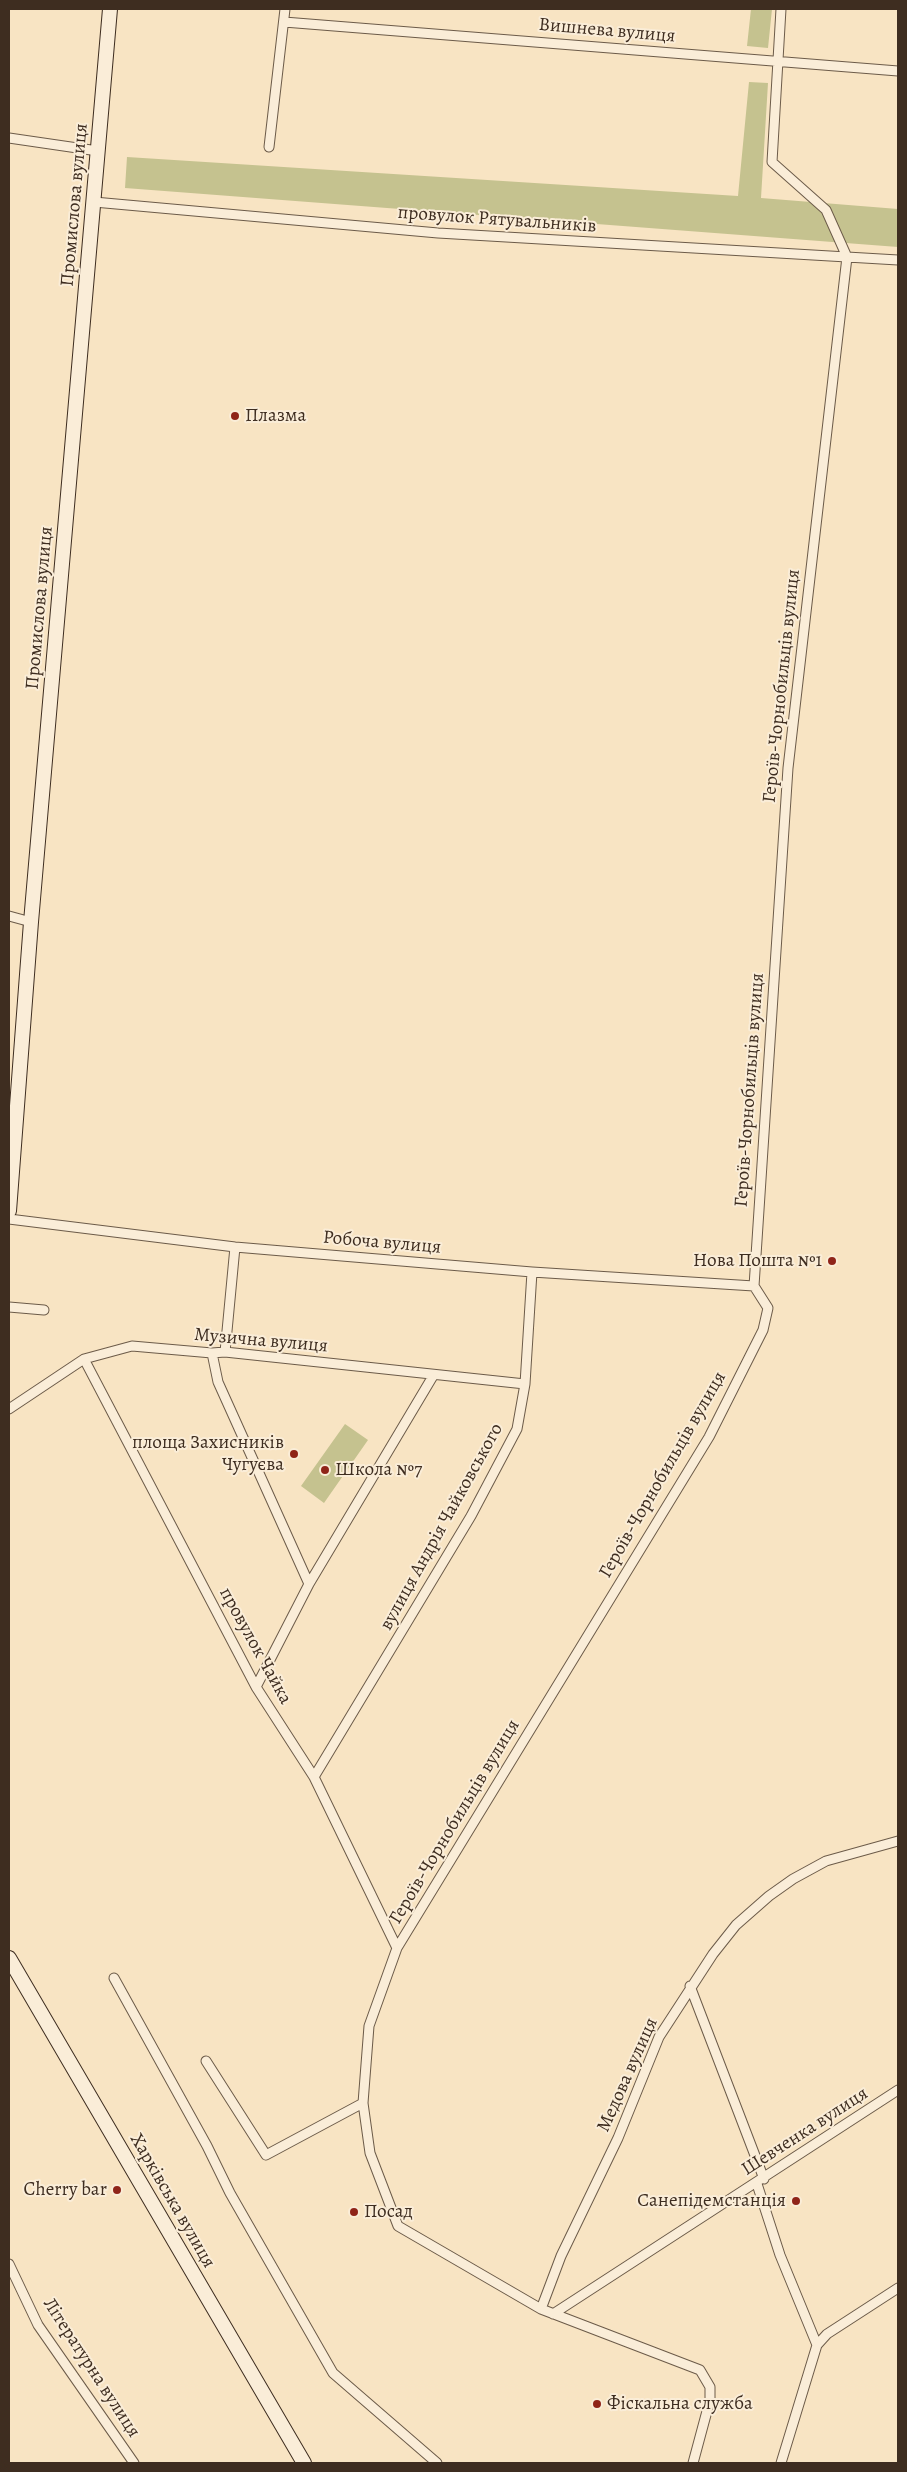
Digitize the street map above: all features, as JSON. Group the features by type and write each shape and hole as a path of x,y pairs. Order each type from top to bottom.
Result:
{"street":[{"name":"Промислова вулиця","path":"9,1211 31,922 110,9"},
{"path":"269,147 285,9"},
{"path":"781,9 772,162 826,210 847,257"},
{"name":"Вишнева вулиця","path":"284,22 898,71"},
{"path":"9,138 98,151"},
{"name":"провулок Рятувальників","path":"94,202 438,233 898,260"},
{"name":"Героїв-Чорнобильців вулиця","path":"693,2463 710,2400 710,2387 700,2370 540,2309 398,2226 370,2153 363,2103 369,2026 397,1948 709,1436 763,1330 768,1308 754,1286 788,768 847,257"},
{"path":"9,916 31,922"},
{"name":"Робоча вулиця","path":"9,1218 235,1247 532,1272 754,1286"},
{"path":"225,1352 235,1247"},
{"name":"вулиця Андрія Чайковського","path":"314,1777 471,1516 517,1430 525,1384 532,1272"},
{"path":"9,1307 44,1310"},
{"name":"Музична вулиця","path":"9,1409 84,1359 132,1346 212,1354 225,1352 433,1376 525,1384"},
{"path":"212,1354 218,1382 309,1584"},
{"name":"провулок Чайка","path":"84,1359 256,1686 314,1777 397,1948"},
{"path":"256,1686 309,1584 433,1376"},
{"name":"Медова вулиця","path":"540,2309 561,2256 618,2138 659,2036 690,1986 736,1926 769,1896 793,1879 826,1861 898,1841"},
{"name":"Харківська вулиця","path":"9,1958 304,2463"},
{"path":"114,1978 207,2146 230,2193 333,2373 437,2463"},
{"path":"690,1986 761,2181 780,2255 817,2345"},
{"path":"206,2061 266,2155 363,2103"},
{"name":"Шевченка вулиця","path":"553,2314 761,2181 898,2090"},
{"name":"Літературна вулиця","path":"9,2264 38,2325 134,2463"},
{"path":"781,2463 817,2345 827,2334 898,2288"}],"shaded area":[{"path":"751,9 772,9 768,48 747,46"},
{"path":"749,82 768,83 761,198 898,209 898,247 125,188 127,157 738,196"},
{"path":"345,1424 368,1440 324,1503 301,1486"}],"place":[{"name":"Плазма","path":"235,416"},
{"name":"Нова Пошта №1","path":"832,1261"},
{"name":"площа Захисників Чугуєва","path":"294,1454"},
{"name":"Школа №7","path":"325,1470"},
{"name":"Cherry bar","path":"117,2190"},
{"name":"Санепідемстанція","path":"796,2201"},
{"name":"Посад","path":"354,2212"},
{"name":"Фіскальна служба","path":"597,2404"}]}
